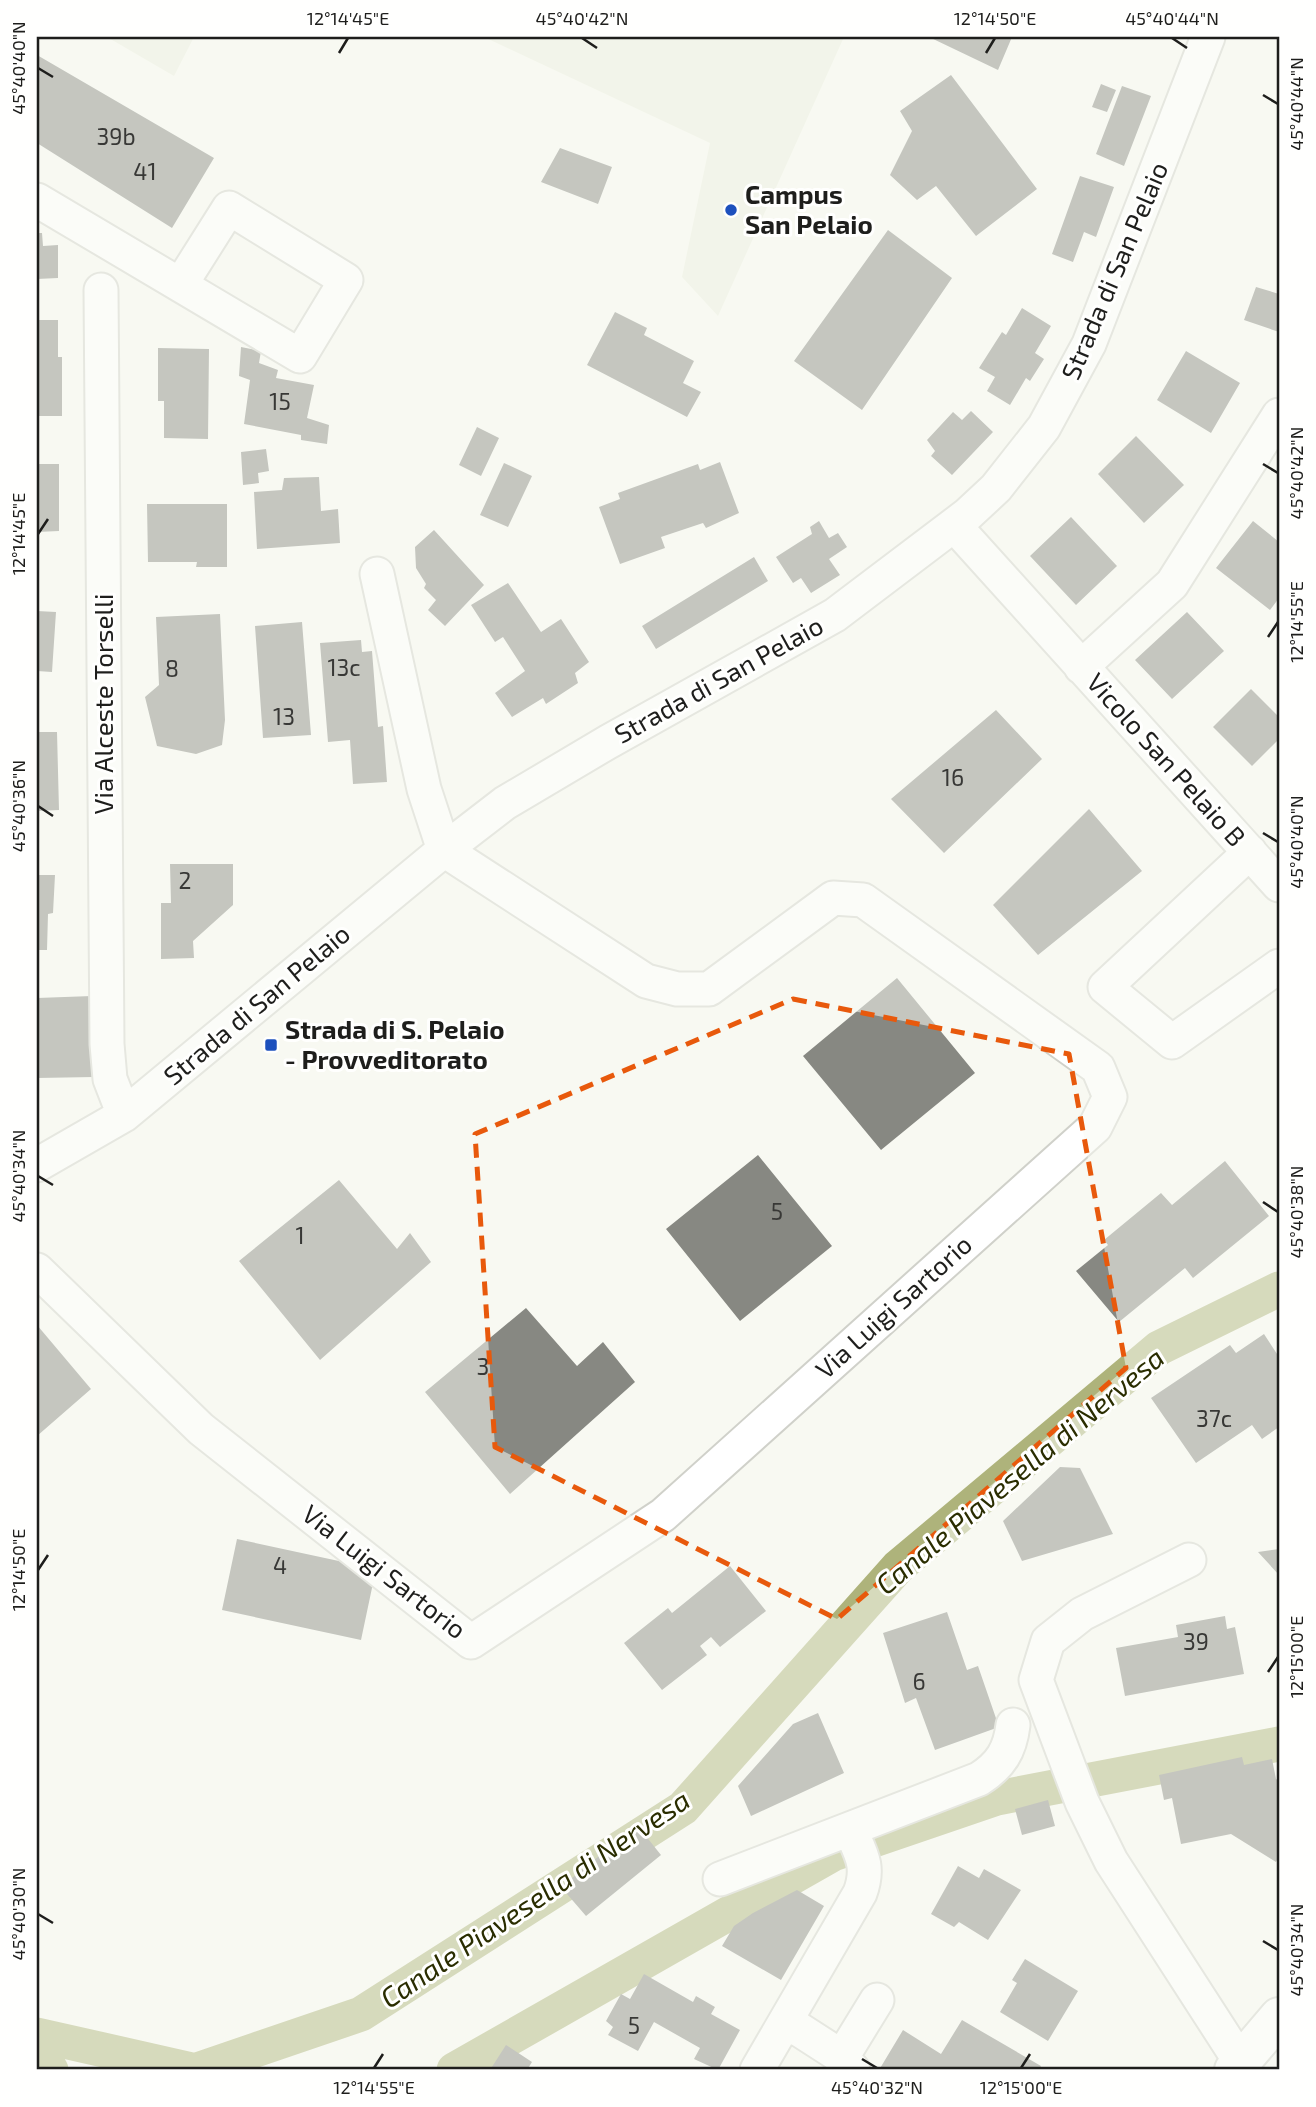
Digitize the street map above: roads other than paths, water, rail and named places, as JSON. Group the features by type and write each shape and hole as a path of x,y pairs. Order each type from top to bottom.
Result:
{"main road":[{"path":"1237,2066 1279,2017"}],"street":[{"name":"Strada di San Pelaio","path":"37,1165 124,1115 444,850 505,803 835,615 954,525 996,488 1044,427 1089,344 1208,37"},
{"path":"37,200 300,356 346,279 229,208 181,284"},
{"name":"Via Alceste Torselli","path":"101,290 107,1044 110,1079 124,1115"},
{"name":"Vicolo San Pelaio B","path":"1081,667 1172,584 1279,415"},
{"name":"Vicolo San Pelaio B","path":"954,525 1279,885"},
{"path":"377,574 424,789 444,850"},
{"name":"Via Luigi Sartorio","path":"37,1270 201,1429 471,1642 663,1515 1096,1127 1110,1097 1098,1068 863,900 833,898 709,989 677,989 646,981 444,850"},
{"path":"1250,852 1105,987 1172,1042 1279,966"},
{"path":"1189,1560 1082,1614 1048,1641 1036,1680 1082,1802 1111,1861 1237,2066"},
{"path":"720,1880 851,1832 979,1779 998,1765 1005,1756 1013,1725"},
{"path":"757,2070 860,1893 866,1877 866,1868 851,1832"},
{"path":"786,2021 848,2064 877,2000"}],"waterway":[{"name":"Canale Piavesella di Nervesa","path":"197,2070 361,2014 683,1808 898,1567 1159,1348 1279,1289"},
{"name":"Canale Piavesella di Nervesa","path":"454,2070 833,1854 997,1798 1279,1744"},
{"name":"Canale Piavesella di Nervesa","path":"37,2035 192,2070"},
{"name":"Canale Piavesella di Nervesa","path":"37,2059 51,2070"}],"place":[{"name":"Campus San Pelaio","path":"731,210"},
{"name":"Strada di S. Pelaio - Provveditorato","path":"271,1045"}]}
